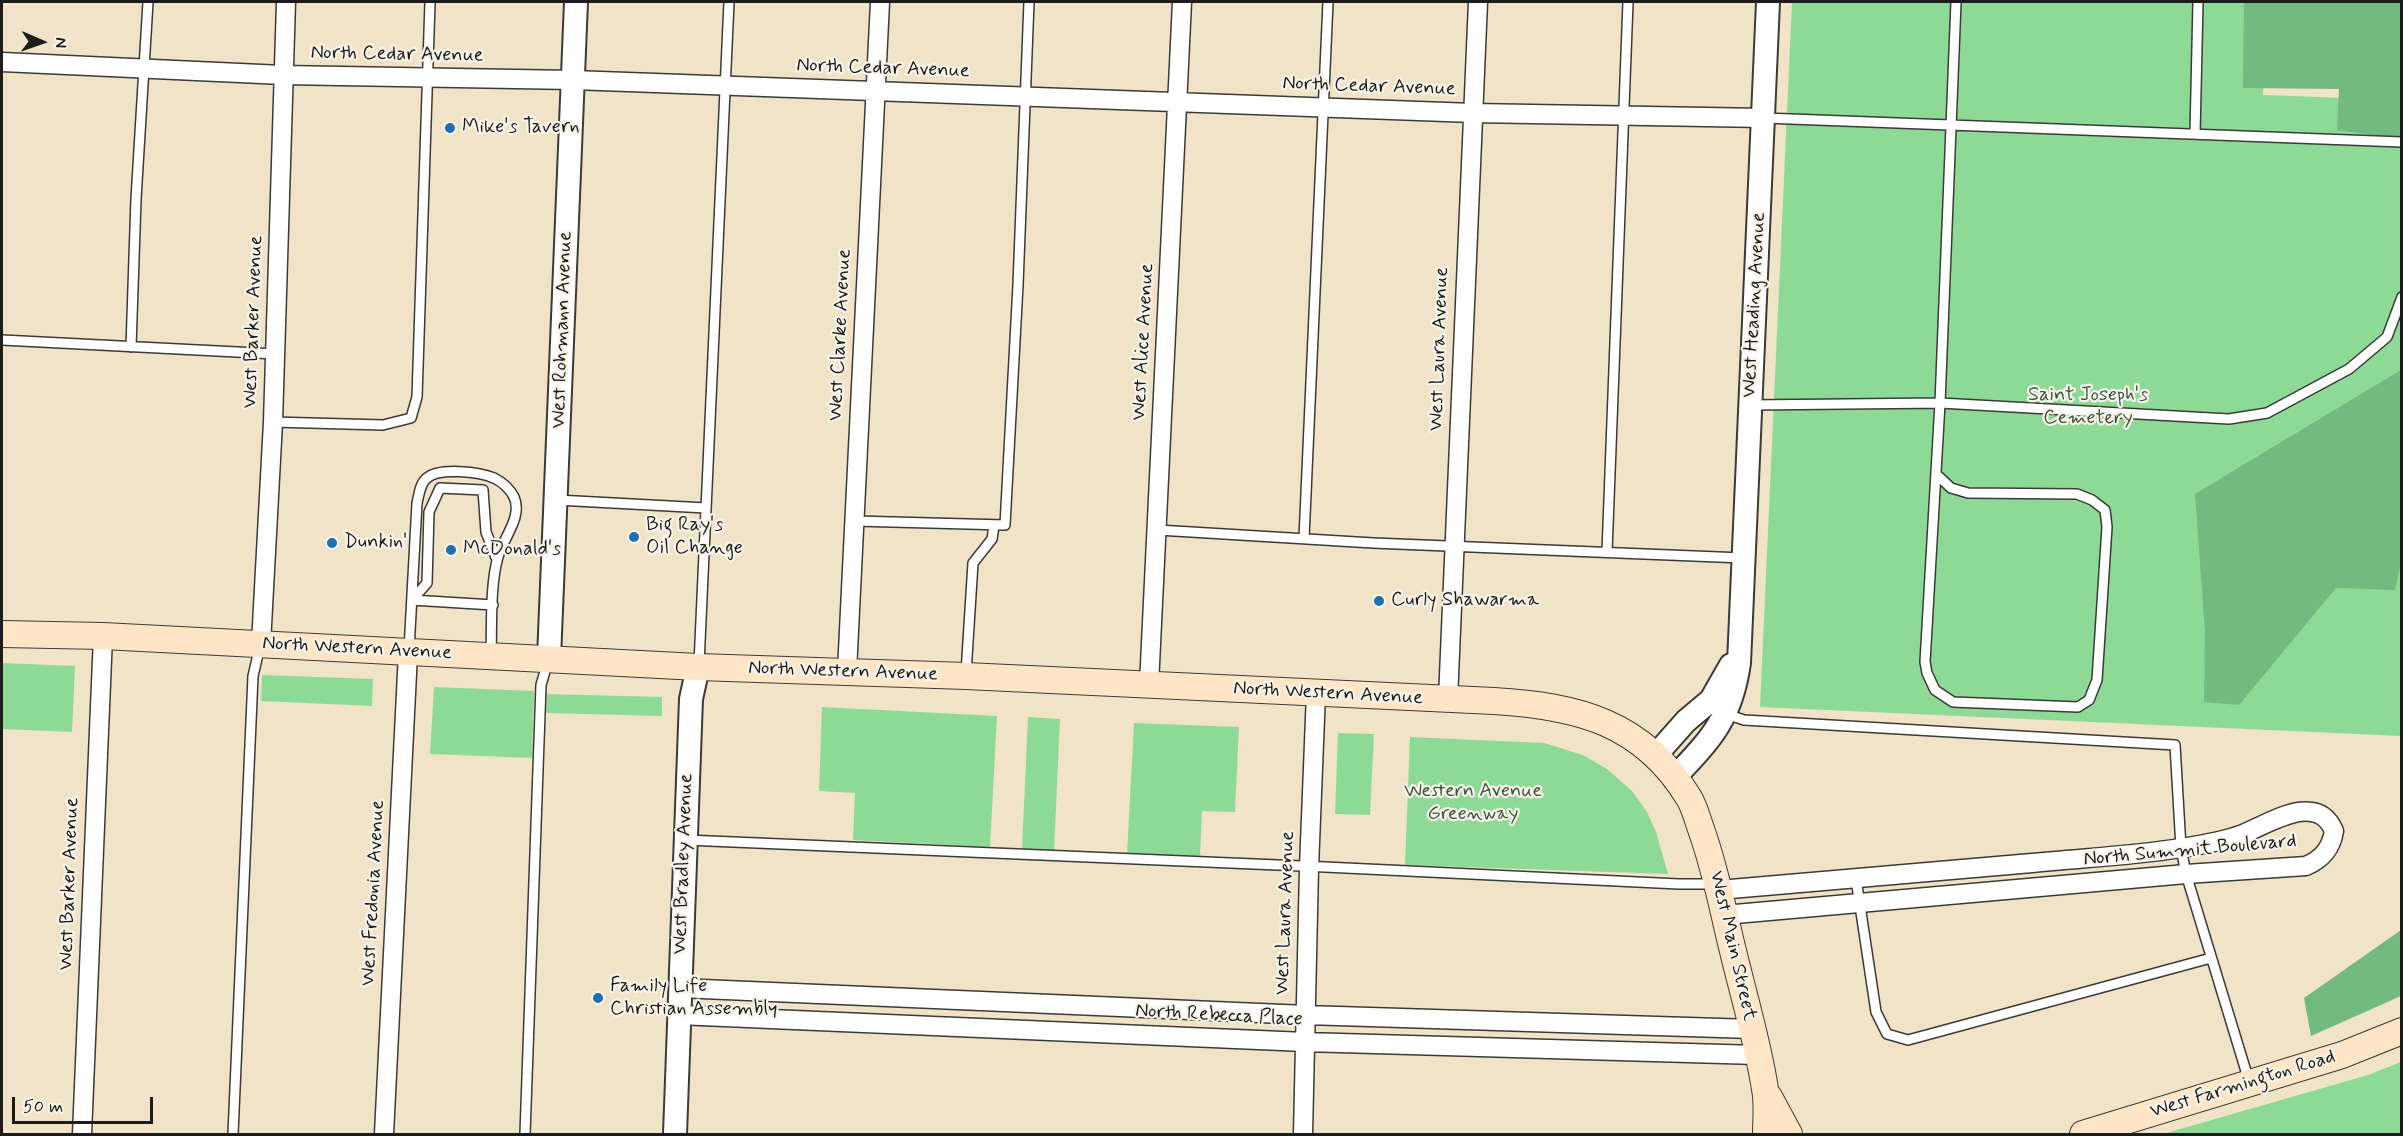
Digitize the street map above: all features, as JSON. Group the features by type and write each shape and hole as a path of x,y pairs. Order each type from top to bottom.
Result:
{"main road":[{"name":"North Western Avenue","path":"2,634 103,636 408,653 1516,702 1572,710 1598,718 1618,729 1665,767"},
{"name":"West Main Street","path":"1665,767 1690,799 1709,852 1766,1091 1766,1134"},
{"name":"West Farmington Road","path":"2083,1134 2353,1051 2402,1031"},
{"path":"1766,1091 1790,1134"}],"street":[{"name":"West Barker Avenue","path":"261,644 276,354 286,2"},
{"name":"West Rohmann Avenue","path":"549,658 576,2"},
{"name":"West Clarke Avenue","path":"847,672 880,2"},
{"name":"West Alice Avenue","path":"1149,685 1182,2"},
{"name":"West Laura Avenue","path":"1448,699 1478,2"},
{"name":"West Heading Avenue","path":"1665,767 1715,733 1726,714 1738,674 1768,2"},
{"name":"North Cedar Avenue","path":"2,62 283,75 573,80 1473,113 1764,118"},
{"name":"West Heading Avenue","path":"1665,767 1686,721 1708,704 1721,686 1736,650 1742,608"},
{"name":"West Barker Avenue","path":"82,1134 103,636"},
{"name":"West Fredonia Avenue","path":"384,1134 408,653"},
{"name":"West Bradley Avenue","path":"675,1134 684,840 691,699 698,666"},
{"name":"West Laura Avenue","path":"1304,1134 1309,868 1316,693"},
{"name":"North Summit Boulevard","path":"1718,887 1856,879 2181,848 2241,834 2303,811 2325,818 2334,831 2332,843 2325,853 2317,861 2306,866 2186,874 1724,915"},
{"name":"North Rebecca Place","path":"679,988 1306,1015 1752,1029"},
{"name":"North Rebecca Place","path":"678,1015 1305,1042 1758,1055"}],"lane":[{"path":"131,347 136,199 148,2"},
{"path":"273,422 383,425 411,418 417,397 430,2"},
{"path":"698,666 729,2"},
{"path":"855,521 1005,525 1029,2"},
{"path":"1304,538 1328,2"},
{"path":"1607,552 1628,2"},
{"path":"1936,474 1951,488 1968,493 2077,495 2092,500 2105,510 2107,527 2097,680 2089,700 2078,707 1953,702 1935,690 1927,673 1925,662 1940,403 1956,2"},
{"path":"2194,134 2198,2"},
{"path":"1764,118 2402,142"},
{"path":"1751,405 1940,403 2229,418 2267,413 2349,369 2387,337 2402,297"},
{"path":"2,340 276,354"},
{"path":"408,653 417,503 426,478 440,472 480,474 495,478 507,487 517,504 514,521 497,560 491,656"},
{"path":"412,600 428,583 429,512 440,488 483,490 486,532 497,560"},
{"path":"557,500 706,508"},
{"path":"966,676 973,563 992,539 994,526"},
{"path":"1158,530 1373,543 1455,544 1744,558"},
{"path":"412,600 493,605"},
{"path":"232,1134 253,676 261,644"},
{"path":"525,1134 541,685 549,658"},
{"path":"1726,714 1744,720 1968,734 2172,743 2176,750 2181,848 2186,874 2250,1084"},
{"path":"684,840 1718,887"},
{"path":"1856,879 1876,1012 1887,1034 1908,1040 2211,958"}],"green space":[{"name":"Saint Joseph's Cemetery","path":"1792,2 2267,2 2263,95 2401,100 2401,736 1760,707"},
{"path":"2244,2 2401,2 2401,139 2337,130 2339,89 2243,88"},
{"path":"2401,370 2402,558 2395,590 2336,588 2239,705 2204,702 2205,632 2195,494"},
{"path":"2,663 75,666 72,732 2,729"},
{"path":"262,675 373,679 372,706 261,701"},
{"path":"434,687 534,691 532,758 430,754"},
{"path":"547,694 662,697 662,716 546,713"},
{"path":"822,707 997,716 990,847 853,840 855,793 819,791"},
{"path":"1028,717 1060,719 1054,851 1022,849"},
{"path":"1134,723 1239,727 1235,812 1202,811 1200,857 1127,854"},
{"name":"Western Avenue Greenway","path":"1338,733 1374,734 1370,815 1335,814"},
{"name":"Western Avenue Greenway","path":"1410,737 1544,743 1583,755 1607,769 1632,791 1647,812 1656,832 1668,874 1405,865"},
{"path":"2401,930 2401,996 2311,1036 2304,998"},
{"path":"2401,1062 2401,1134 2163,1134 2368,1075"}],"place":[{"name":"Mike's Tavern","path":"450,128"},
{"name":"Big Ray's Oil Change","path":"634,537"},
{"name":"Dunkin'","path":"332,543"},
{"name":"McDonald's","path":"451,550"},
{"name":"Curly Shawarma","path":"1379,601"},
{"name":"Family Life Christian Assembly","path":"598,998"}]}
